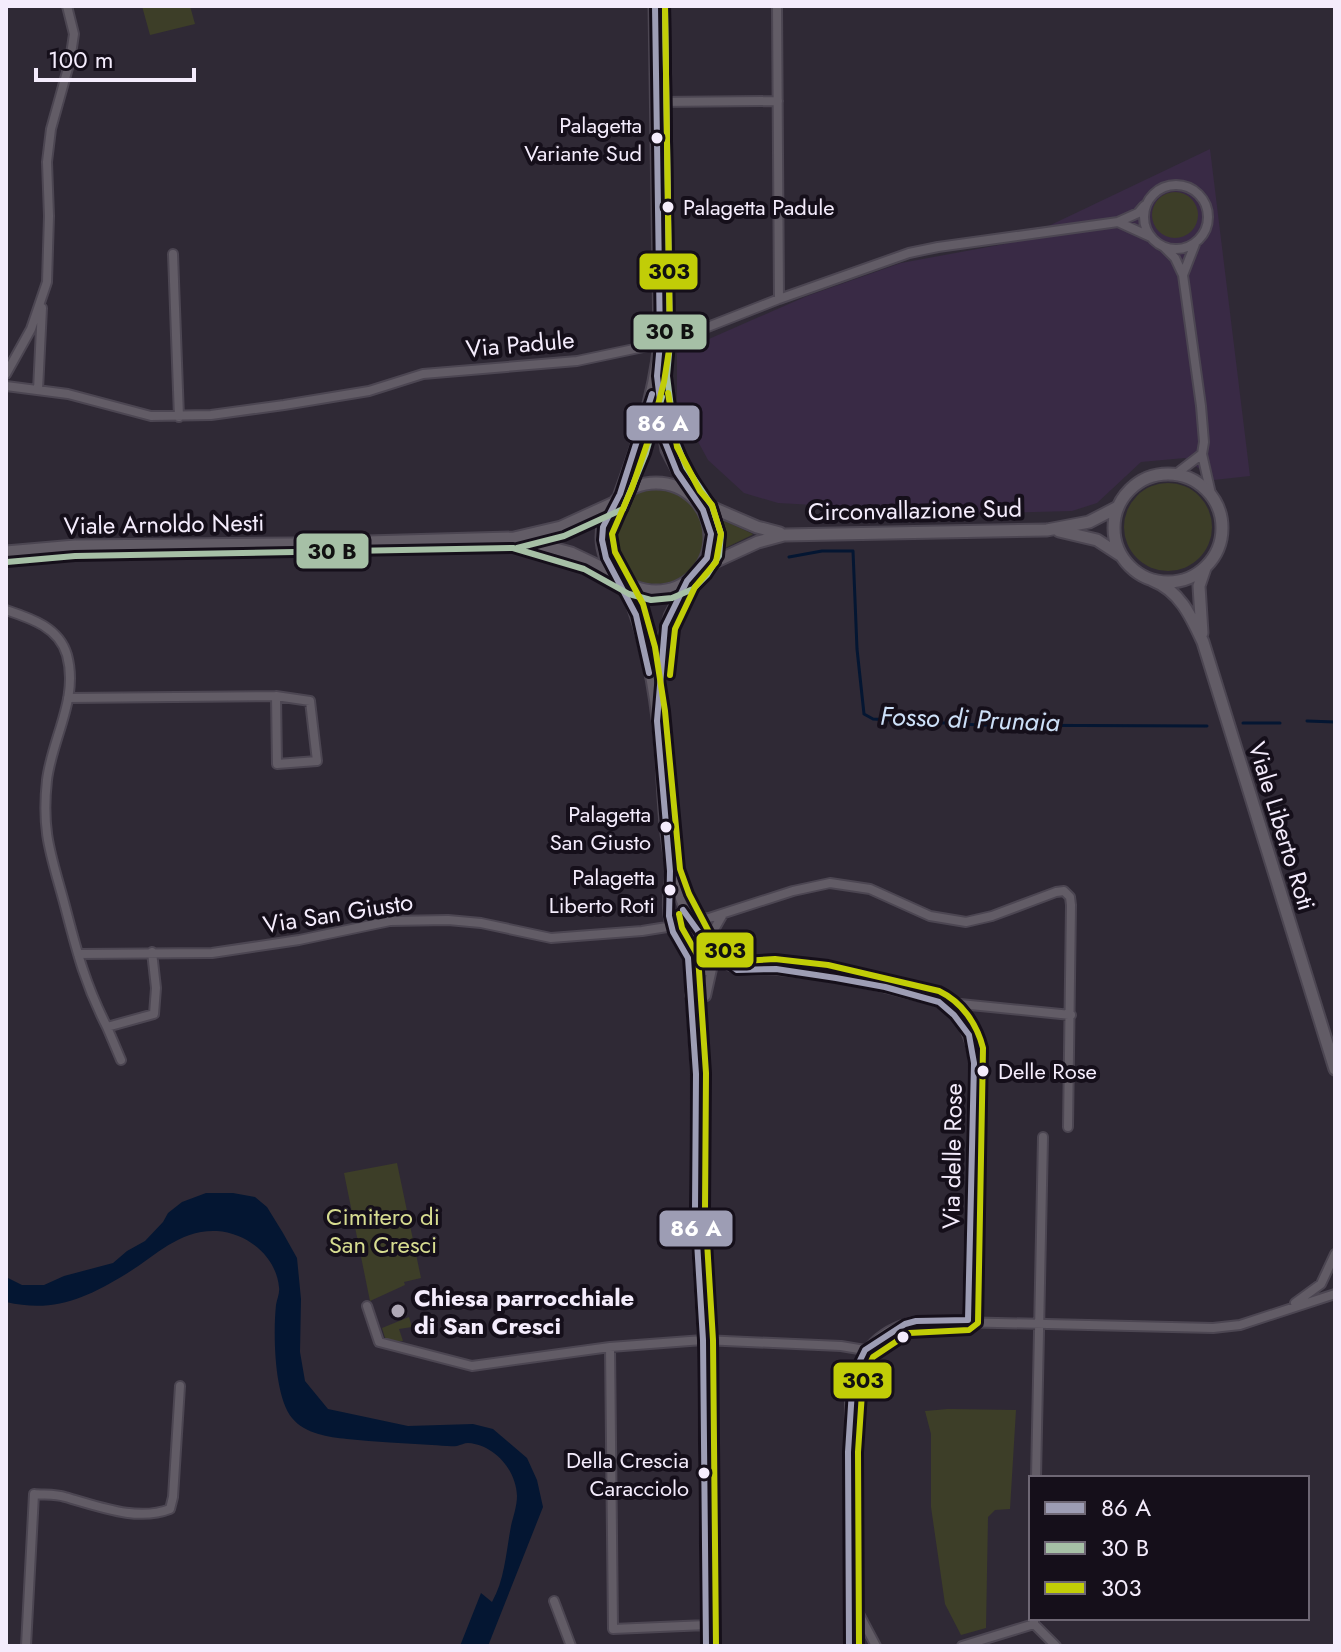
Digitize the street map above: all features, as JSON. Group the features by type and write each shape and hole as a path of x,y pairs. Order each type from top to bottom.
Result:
{"street":[{"path":"38,390 43,299 49,266 47,162 51,129 70,61 74,34 67,6"},
{"path":"655,6 660,343 657,376 637,449 617,501 605,521 602,541 608,560 633,605 642,633 657,721 670,871 669,912 671,925 687,953 689,966 696,1074 695,1209 703,1340 706,1646"},
{"path":"777,6 779,299"},
{"path":"656,102 778,101"},
{"path":"1118,222 1138,213 1153,195 1169,185 1179,185 1196,192 1203,199 1208,216 1203,234 1187,259 1183,275"},
{"path":"1147,203 1144,221 1152,238"},
{"path":"1118,222 1160,244 1175,258 1183,275 1201,406 1202,454 1211,494 1219,509 1222,533 1216,555 1205,567 1181,581 1152,580"},
{"name":"Via Padule","path":"6,386 103,402 151,416 179,417 284,405 369,391 414,376 445,370 577,361 683,338 779,299 909,253 1118,222"},
{"path":"1160,244 1179,248 1196,241"},
{"path":"173,254 179,417"},
{"path":"6,374 31,329 43,299"},
{"path":"657,376 667,450 706,516 711,534 709,553 687,581 669,615 663,635 657,721"},
{"path":"1176,474 1202,454"},
{"path":"1176,474 1198,482 1211,494"},
{"name":"Circonvallazione Sud","path":"699,569 744,548 784,535 1047,530 1089,522 1118,507 1124,496 1141,481 1152,476 1176,474"},
{"path":"617,501 635,488 654,483 674,486 694,498"},
{"name":"Circonvallazione Sud","path":"694,498 757,527 784,535"},
{"name":"Viale Arnoldo Nesti","path":"6,552 75,546 514,538 561,527 617,501"},
{"path":"1118,507 1114,536 1124,560"},
{"name":"Circonvallazione Sud","path":"1047,530 1097,540 1111,548 1133,570 1152,580"},
{"name":"Viale Arnoldo Nesti","path":"514,538 571,553 619,576"},
{"name":"Viale Liberto Roti","path":"1203,642 1199,589 1205,567"},
{"path":"619,576 632,585 651,590 668,589 687,581"},
{"name":"Viale Liberto Roti","path":"1152,580 1168,588 1181,600 1203,642 1335,1069"},
{"path":"6,610 36,620 62,644 68,663 66,716 51,757 46,834 88,987 121,1060"},
{"path":"68,698 276,696 310,701 317,761 277,764 276,696"},
{"path":"670,871 688,920 713,952 738,971 776,969 885,987 939,1002 1071,1015 1068,1127"},
{"name":"Via San Giusto","path":"78,954 212,953 299,940 390,921 481,923 551,938 642,931 700,920 810,886 838,883 880,892 930,916 966,922 1064,891 1070,897 1071,905 1071,1015"},
{"path":"690,995 706,996 712,969 715,928 723,913"},
{"path":"107,1027 154,1014 156,988 152,952"},
{"path":"689,966 698,972 712,969"},
{"name":"Via delle Rose","path":"939,1002 959,1021 969,1035 973,1049 968,1320"},
{"path":"1036,1476 1043,1137"},
{"path":"1277,1313 1321,1284 1335,1254"},
{"path":"849,1646 850,1396 853,1375 865,1350 911,1321 1213,1328 1240,1325 1335,1294"},
{"path":"367,1306 379,1342 472,1366 610,1347 703,1340 841,1346 865,1350"},
{"path":"610,1347 613,1629 707,1625"},
{"path":"26,1646 34,1494 63,1496 86,1505 146,1514 158,1514 170,1509 180,1386"},
{"path":"848,1594 876,1646"},
{"path":"554,1601 571,1646"},
{"path":"966,1645 1034,1621 1056,1646"}],"shaded area":[{"path":"1210,149 1250,476 1214,480 1185,458 1141,462 1097,503 1072,511 852,517 849,507 778,503 744,493 708,460 677,403 677,353 807,296 901,263 1015,242"}],"green space":[{"path":"142,6 190,6 195,24 150,35"},
{"path":"1175,192 1191,199 1198,215 1191,231 1175,238 1159,231 1152,215 1159,199"},
{"path":"1159,483 1177,483 1193,490 1205,502 1212,518 1212,536 1205,552 1193,564 1177,571 1159,571 1143,564 1131,552 1124,536 1124,518 1131,502 1143,490"},
{"path":"656,490 674,493 689,504 700,519 703,537 700,555 689,570 674,581 656,584 638,581 623,570 612,555 609,537 612,519 623,504 638,493"},
{"path":"716,517 753,534 717,552"},
{"name":"Cimitero di San Cresci","path":"397,1163 421,1278 404,1282 405,1285 370,1301 344,1173"},
{"path":"409,1317 412,1327 399,1329 403,1341 386,1341 382,1328"},
{"path":"1016,1410 1010,1509 995,1510 988,1517 986,1628 961,1635 945,1604 931,1507 931,1434 925,1411"}],"water":[{"path":"206,1193 255,1197 267,1207 283,1233 297,1258 301,1299 300,1352 305,1381 328,1409 408,1426 473,1424 493,1429 527,1458 537,1480 543,1507 488,1646 460,1646 481,1593 492,1602 502,1575 517,1500 516,1486 508,1468 495,1454 478,1445 448,1446 340,1438 318,1434 297,1423 286,1408 278,1380 275,1331 279,1289 277,1276 266,1256 249,1241 217,1231 191,1234 82,1297 39,1306 6,1302 6,1277 22,1285 44,1285 64,1276 113,1263 145,1241 168,1213 182,1202"}],"waterway":[{"name":"Fosso di Prunaia","path":"789,557 822,551 853,551 857,649 864,714 873,719 980,725 1207,726"},
{"name":"Fosso di Prunaia","path":"1307,721 1335,722"},
{"name":"Fosso di Prunaia","path":"1243,723 1280,723"}],"transit line":[{"path":"655,6 660,343 657,376 665,442 677,472 703,510 711,534 707,558 687,581 665,626 657,721 670,871 669,916 673,932 688,958 696,1074 695,1209 703,1340 706,1646"},
{"path":"7,562 75,556 513,548 584,569 629,594 651,600 672,598 693,589 719,556 721,534 712,506 686,467 675,439 667,376 670,343 665,6"},
{"name":"303","path":"665,6 670,344 650,435 612,534 615,552 643,604 655,647 665,711 680,869 711,936 730,955 741,961 775,959 828,965 939,991 955,1001 967,1015 983,1048 978,1323 969,1330 909,1333 873,1357 863,1378 858,1452 859,1646"},
{"name":"303","path":"668,393 677,447 700,491 712,505 721,534 716,562 695,587 675,629 670,675"},
{"path":"649,673 636,615 606,558 602,540 603,527 620,494 652,394"},
{"path":"517,548 564,536 623,509 646,453 662,397"},
{"path":"683,910 713,952 737,970 776,969 836,978 939,1002 969,1035 974,1063 968,1320"},
{"name":"303","path":"679,914 682,928 698,956 706,1073 705,1209 713,1340 716,1646"},
{"path":"849,1646 848,1452 853,1375 865,1350 905,1324 968,1320"}],"place":[{"name":"Palagetta Variante Sud","path":"657,138"},
{"name":"Palagetta Padule","path":"668,207"},
{"name":"Palagetta San Giusto","path":"666,827"},
{"name":"Palagetta Liberto Roti","path":"670,890"},
{"name":"Delle Rose","path":"983,1071"},
{"name":"Chiesa parrocchiale di San Cresci","path":"398,1311"},
{"name":"Della Crescia Caracciolo","path":"704,1473"}]}
